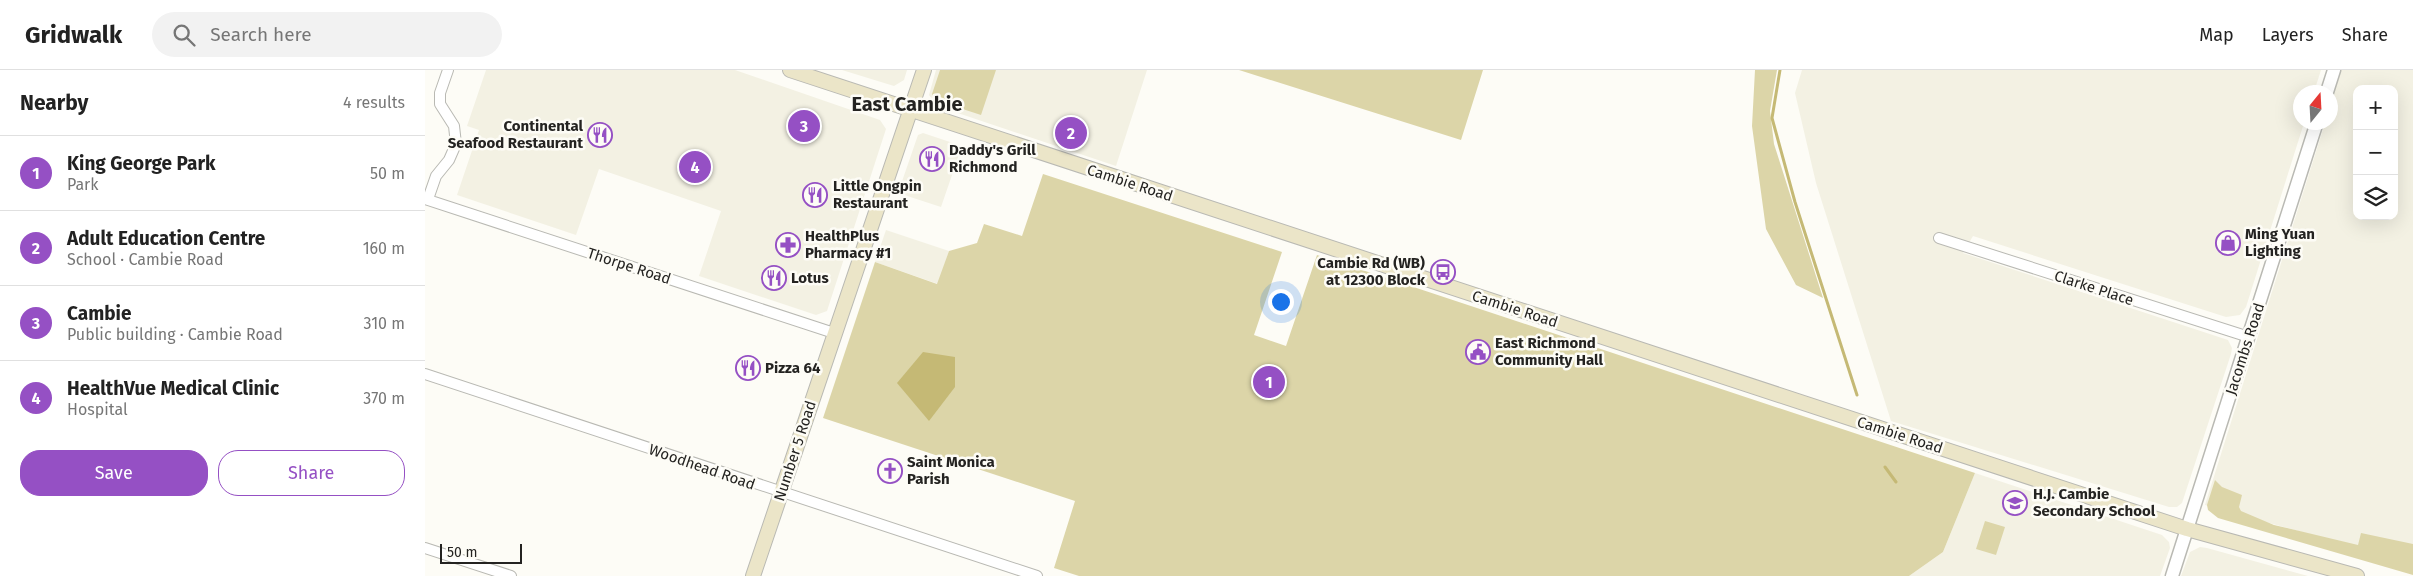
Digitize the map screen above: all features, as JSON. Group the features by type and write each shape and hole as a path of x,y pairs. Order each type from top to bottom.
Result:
{"main road":[{"name":"Cambie Road","path":"789,70 2187,529 2357,576"},
{"name":"Number 5 Road","path":"753,576 924,70"}],"street":[{"path":"426,199 435,176 449,160 456,144 454,126 440,104 440,93 448,70"},
{"path":"2329,85 2334,70"},
{"name":"Jacombs Road","path":"2172,576 2314,130"},
{"name":"Thorpe Road","path":"426,199 834,334"},
{"name":"Clarke Place","path":"1939,238 2249,337"},
{"name":"Woodhead Road","path":"425,374 1037,576"},
{"path":"425,548 511,576"}],"shaded area":[{"path":"486,70 735,70 880,120 886,129 827,311 816,315 699,276 721,211 599,169 576,235 457,195 479,130 467,126"},
{"path":"842,70 907,70 904,80 894,86"},
{"path":"936,70 1147,70 1116,166 937,106 929,95"},
{"path":"940,70 996,70 981,115 935,100 932,94"},
{"path":"1239,70 1483,70 1461,140"},
{"path":"1755,70 1777,70 1770,111 1774,144 1823,298 1796,285 1766,229 1752,126"},
{"path":"1802,70 2321,70 2316,85 2293,85 2293,130 2302,130 2246,307 2240,315 2226,317 1973,236 1963,253 2228,340 2232,348 2231,354 2182,503 2177,507 2169,507 1891,421 1816,183 1795,93"},
{"path":"2341,70 2413,70 2413,563 2205,505 2323,130 2338,130 2338,85 2336,85"},
{"path":"923,133 962,146 941,207 898,193 918,135"},
{"path":"1043,174 1282,252 1254,335 1286,346 1317,255 1975,473 1943,552 1909,576 1079,576 1054,568 1075,501 823,418 875,262 937,284 949,251 977,243 984,224 1022,236"},
{"path":"886,230 949,251 938,284 875,262"},
{"path":"923,352 955,357 955,387 929,421 897,383"},
{"name":"H.J. Cambie Secondary School","path":"1975,473 2162,535 2169,542 2170,548 2160,576 1909,576 1943,552"},
{"path":"2215,480 2222,487 2242,495 2239,507 2241,511 2274,525 2358,545 2361,533 2413,544 2413,575 2218,518 2208,510 2207,505"},
{"path":"1985,521 2005,527 1996,555 1976,549"},
{"path":"2200,547 2308,576 2181,576 2190,552"}],"waterway":[{"path":"1780,70 1772,118 1795,202 1857,395"},
{"path":"1885,467 1896,482"}],"place":[{"name":"Cambie","path":"804,126"},
{"name":"Adult Education Centre","path":"1071,133"},
{"name":"Continental Seafood Restaurant","path":"600,135"},
{"name":"Daddy's Grill Richmond","path":"932,159"},
{"name":"HealthVue Medical Clinic","path":"695,167"},
{"name":"Little Ongpin Restaurant","path":"815,195"},
{"name":"Ming Yuan Lighting","path":"2228,243"},
{"name":"HealthPlus Pharmacy #1","path":"788,245"},
{"name":"Cambie Rd (WB) at 12300 Block","path":"1443,272"},
{"name":"Lotus","path":"774,278"},
{"name":"East Richmond Community Hall","path":"1478,352"},
{"name":"Pizza 64","path":"748,368"},
{"name":"King George Park","path":"1269,382"},
{"name":"Saint Monica Parish","path":"890,471"},
{"name":"H.J. Cambie Secondary School","path":"2015,503"}],"district":[{"name":"East Cambie","path":"907,104"}]}
